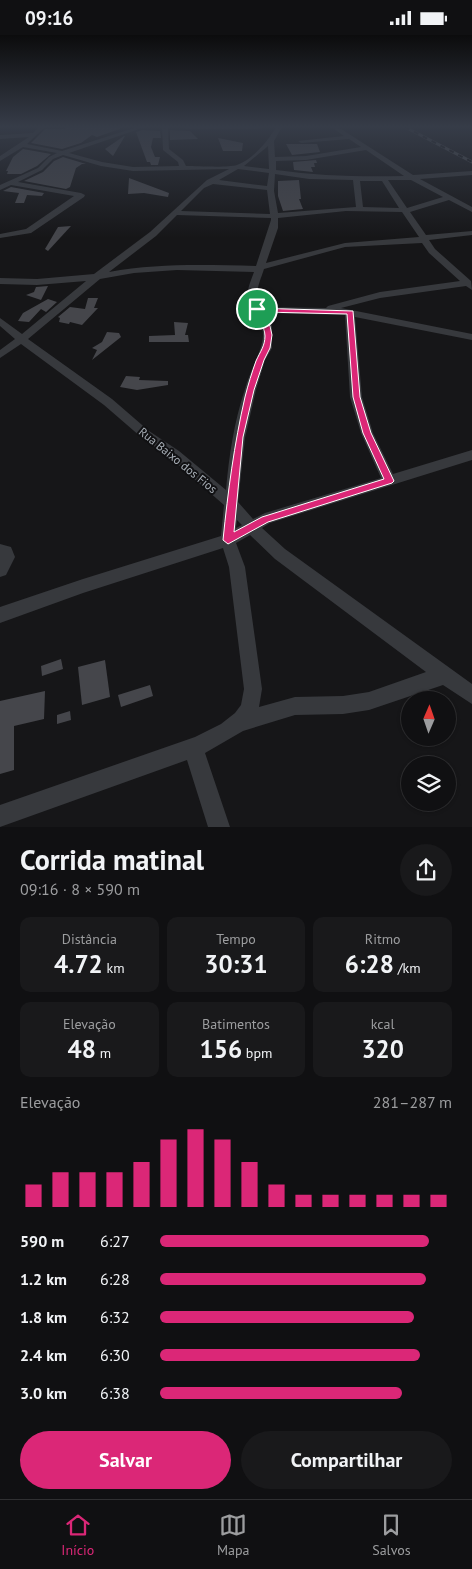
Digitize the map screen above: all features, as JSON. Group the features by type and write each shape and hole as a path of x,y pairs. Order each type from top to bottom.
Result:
{"street":[{"path":"0,188 40,169 45,164"},
{"path":"103,164 113,167 140,169 237,167 308,177 384,179 472,173"},
{"path":"182,164 183,168"},
{"path":"0,355 23,340 96,277 153,234 210,181 243,164"},
{"path":"0,816 173,756 221,734 238,723 247,713 252,701 253,689 237,567 228,540 239,437 250,390 266,348 268,335 267,326 253,302 252,291 274,228 270,188 273,164"},
{"path":"392,164 411,177 472,210"},
{"path":"356,178 360,209"},
{"path":"384,179 423,239 440,260 470,285"},
{"path":"210,181 270,188"},
{"path":"0,236 28,231 82,195 60,193 11,183"},
{"path":"175,213 274,216 332,210 405,211 449,198"},
{"path":"0,281 46,281 96,277 134,269 177,267 260,268 345,245 472,233"},
{"path":"321,311 380,295 470,285"},
{"path":"257,309 350,313 390,320 412,327 472,337"},
{"path":"350,313 356,397 367,433 389,481"},
{"name":"Rua Baixo dos Fios","path":"0,321 51,363 108,402 146,434 174,454 232,504 264,541 280,554 472,695"},
{"path":"0,615 83,586 228,540 251,526 289,511 472,455"},
{"path":"0,550 6,552 7,557 0,570"},
{"path":"238,723 295,706 344,705 369,701 445,675"},
{"path":"193,747 219,827"}],"building":[{"path":"10,164 39,164 21,174 7,174 8,171 6,171"},
{"path":"51,164 86,164 76,168 70,187 66,189 24,181 43,172"},
{"path":"293,164 314,164 315,167 311,167 313,172 294,170"},
{"path":"129,178 169,193 168,197 144,193 128,194"},
{"path":"299,180 301,199 299,199 303,209 283,211 278,196 278,181"},
{"path":"11,187 44,193 42,196 27,195 24,203 15,203 19,193 3,191"},
{"path":"71,226 48,251 45,249 58,227"},
{"path":"48,286 41,300 26,295 34,292 36,287"},
{"path":"88,298 98,298 94,308 98,308 82,325 59,322 60,318 58,317 70,307 85,309"},
{"path":"48,299 57,302 46,312 41,309 29,322 18,321 23,313"},
{"path":"174,322 188,323 185,335 188,335 189,342 149,342 149,336 175,335"},
{"path":"107,332 119,333 121,337 92,360 97,350 92,348 102,342"},
{"path":"126,376 140,377 139,380 168,381 168,385 137,390 120,387"},
{"path":"61,659 63,669 42,676 41,666"},
{"path":"105,660 110,697 82,705 78,667"},
{"path":"150,685 153,696 121,707 118,695"},
{"path":"45,691 44,719 14,726 14,770 0,774 0,701"},
{"path":"70,711 71,720 57,724 57,715"}],"route":[{"path":"257,309 300,312 340,311 350,313 356,397 367,433 389,481 265,519 228,540 239,437 250,390 266,348 268,335 267,326 257,309"}]}
